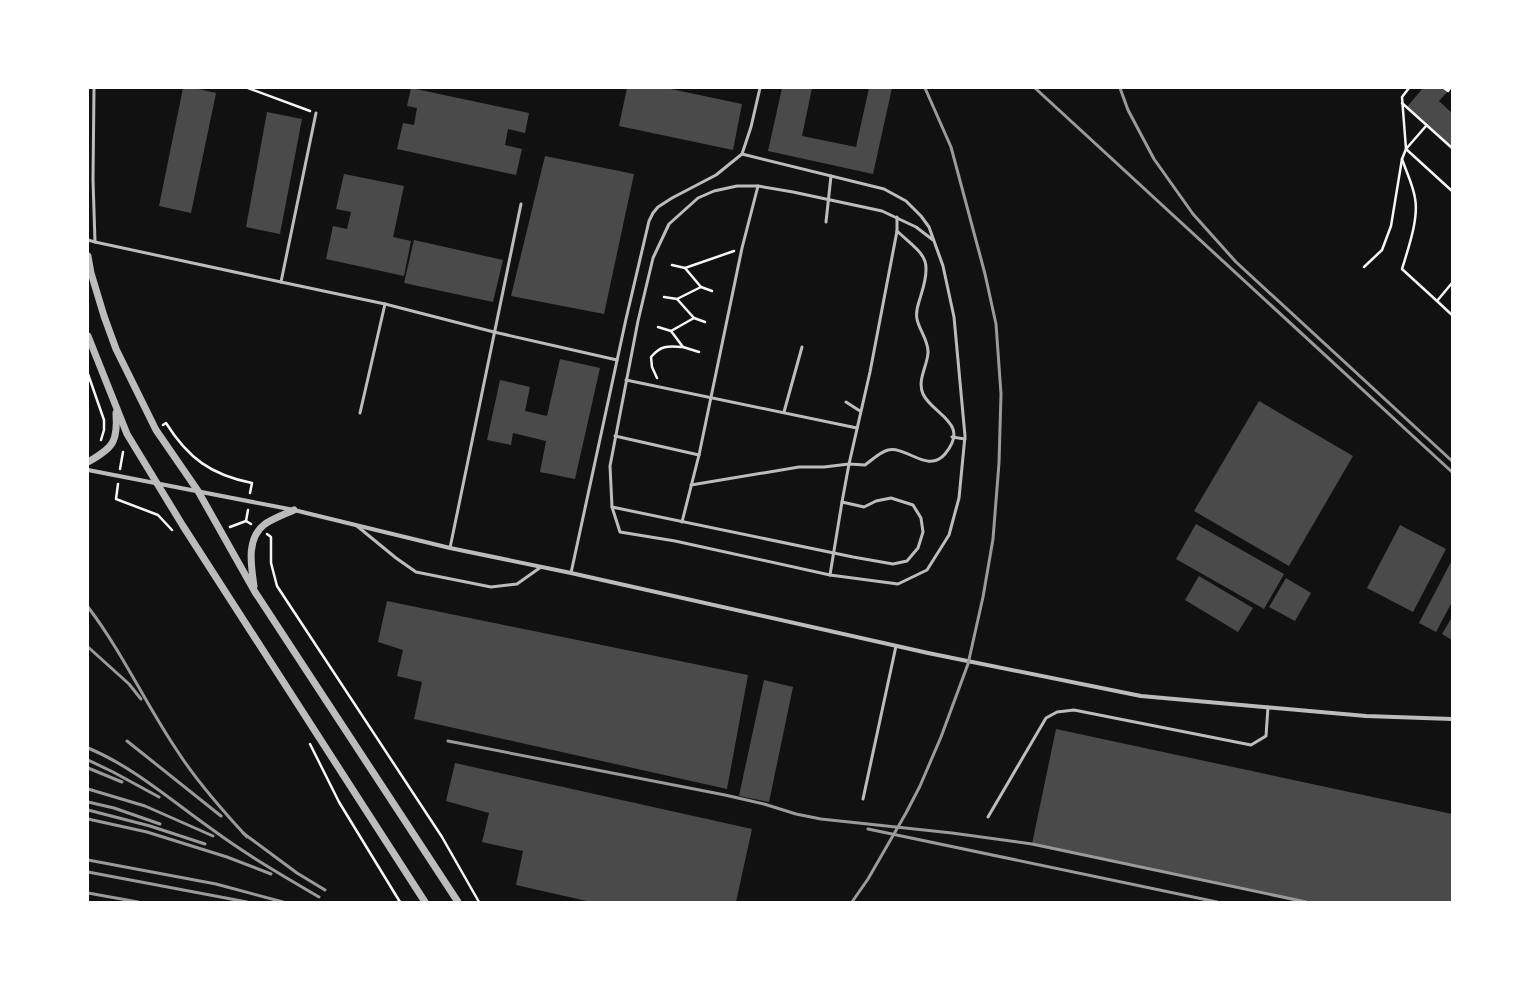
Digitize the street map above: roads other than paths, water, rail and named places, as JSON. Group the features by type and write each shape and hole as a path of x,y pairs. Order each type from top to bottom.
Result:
{"street":[{"path":"88,256 91,274 104,316 131,381 156,430 198,491 255,592 458,902"},
{"path":"88,336 127,434 183,526 425,902"},
{"path":"88,462 105,452 112,443 116,432 116,409"},
{"path":"88,470 294,510 450,548 571,573 896,646 1140,696 1366,716 1452,719"},
{"path":"255,592 251,559 253,541 259,530 266,523 294,510"}],"lane":[{"path":"94,88 93,180 95,242"},
{"path":"571,573 649,221 653,213 672,198 716,175 742,154 751,127 760,88"},
{"path":"281,282 316,113"},
{"path":"742,154 884,189 906,201 921,216 929,227 943,266 954,316 965,439 959,498 949,535 927,570 898,584 830,575 675,541 620,532 612,507 610,466 626,380 653,258 669,224 698,198 714,191 737,186 758,186 882,211 916,227 933,240"},
{"path":"826,222 831,176"},
{"path":"682,522 712,397 742,248 758,186"},
{"path":"450,548 521,204"},
{"path":"830,575 849,464 870,372 897,231 897,217"},
{"path":"691,485 799,467 824,467 849,464 865,465 888,450 896,450 907,453 931,462 943,456 948,449 952,437 952,427 924,396 921,387 928,353 927,345 917,319 916,311 927,277 926,262 916,249 897,231"},
{"path":"88,240 385,304 494,332 617,360"},
{"path":"360,413 385,304"},
{"path":"784,412 802,347"},
{"path":"626,380 857,428"},
{"path":"846,402 860,411"},
{"path":"615,436 699,455"},
{"path":"952,437 965,439"},
{"path":"612,507 893,564 906,561 918,548 923,532 921,518 913,505 891,498 876,501 864,507 842,502"},
{"path":"356,525 396,558 416,572 491,587 517,584 541,567"},
{"path":"863,799 896,646"},
{"path":"988,817 1046,718 1057,712 1074,710 1251,745 1266,736 1268,707"}],"railway":[{"path":"852,902 868,879 906,813 920,786 941,737 968,664 983,597 993,539 999,463 1001,394 996,324 985,274 951,147 925,88"},
{"path":"1035,88 1452,472"},
{"path":"1120,88 1128,110 1154,159 1193,214 1236,262 1452,461"},
{"path":"88,607 112,642 166,734 194,775 228,817 247,837"},
{"path":"88,647 129,684 141,699"},
{"path":"127,741 221,816"},
{"path":"448,741 725,795 764,804 796,814 821,819 952,833 1032,844 1306,902"},
{"path":"88,748 137,775 239,848 319,897"},
{"path":"88,760 159,797"},
{"path":"88,768 122,782"},
{"path":"88,789 145,806 213,836"},
{"path":"88,802 114,808 160,824"},
{"path":"88,810 150,826 205,844"},
{"path":"88,819 147,832 227,857 271,874"},
{"path":"868,829 1217,902"},
{"path":"243,833 297,873 325,890"},
{"path":"88,860 216,884 283,902"},
{"path":"88,872 247,902"},
{"path":"88,893 138,902"}]}
